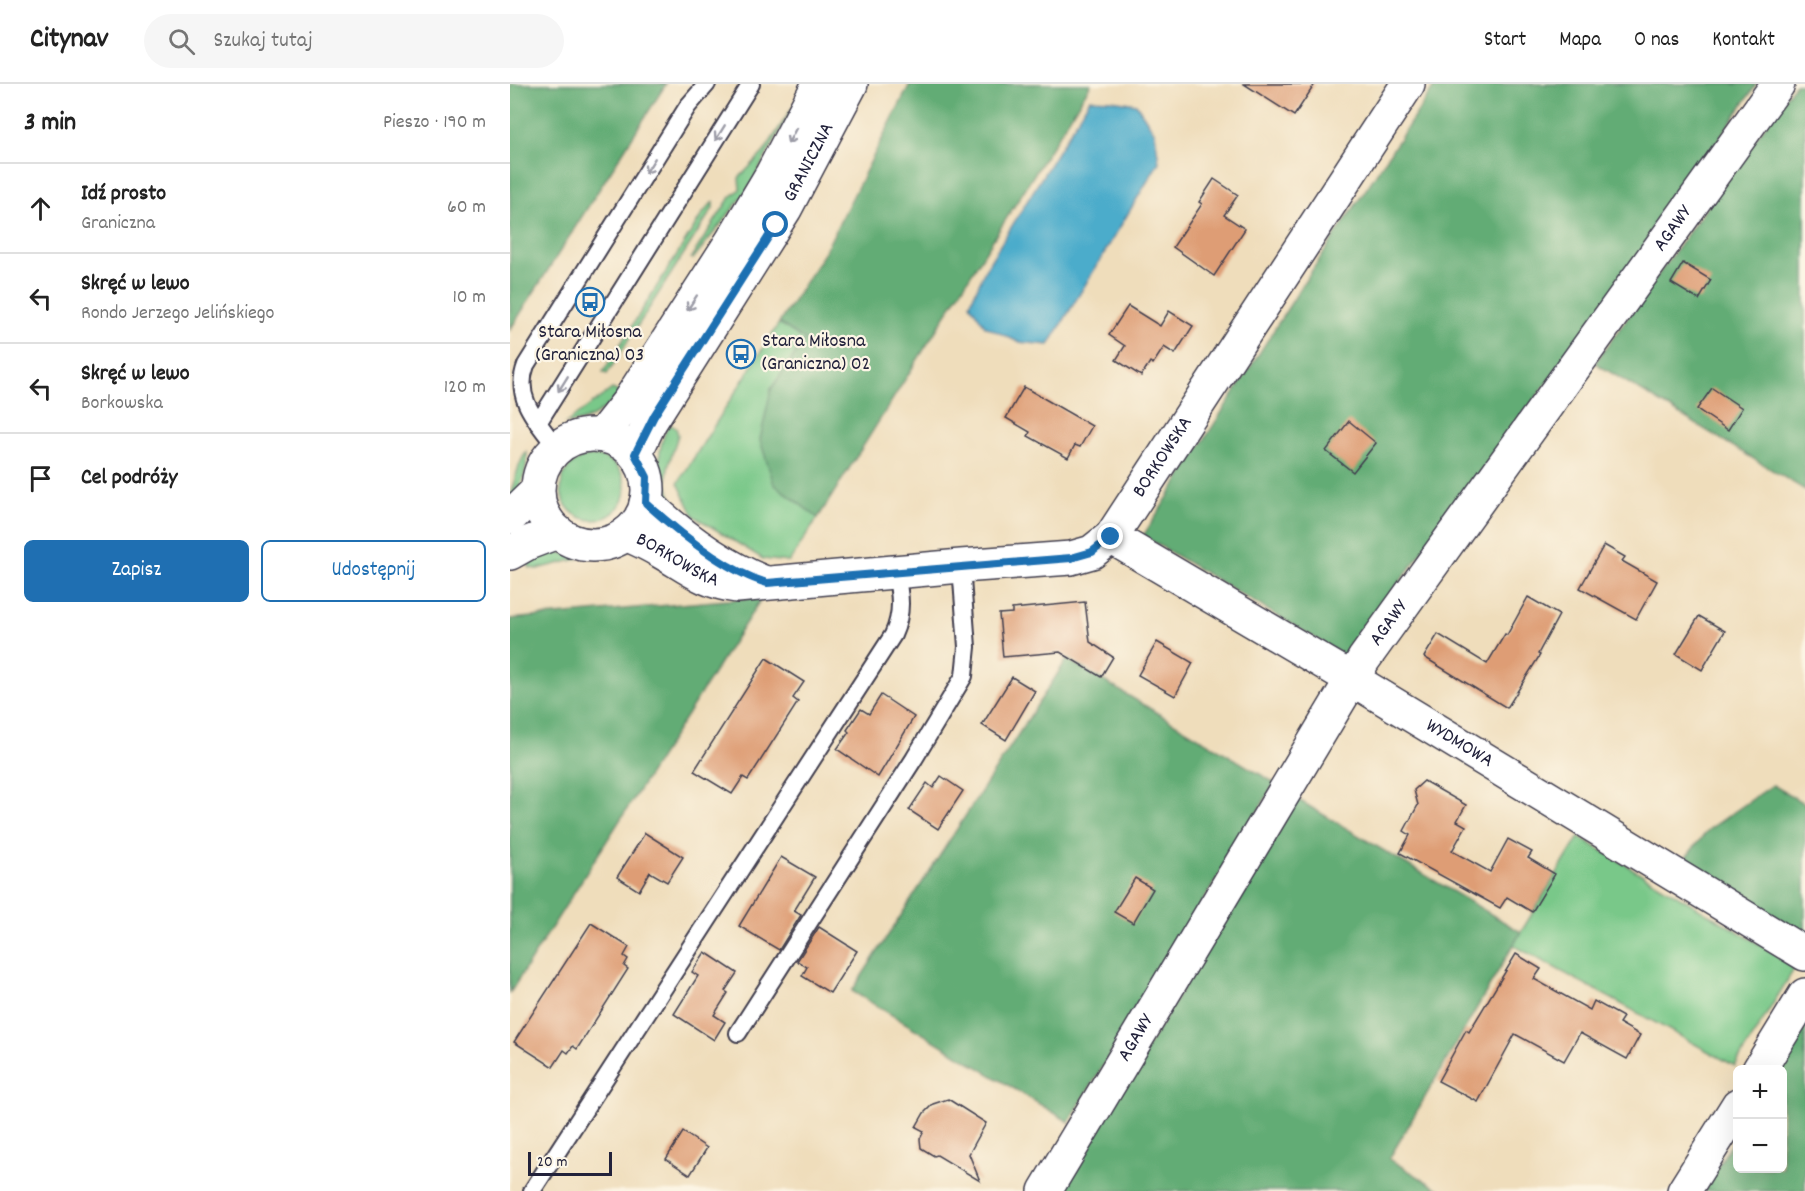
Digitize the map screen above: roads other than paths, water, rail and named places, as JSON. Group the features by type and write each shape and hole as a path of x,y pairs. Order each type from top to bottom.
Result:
{"street":[{"name":"BORKOWSKA","path":"626,534 660,550 708,580 737,586 1082,556 1092,552 1111,537 1408,84"},
{"name":"AGAWY","path":"1045,1191 1364,659 1779,84"},
{"name":"GRANICZNA","path":"602,435 629,401 772,174 840,86"},
{"name":"GRANICZNA","path":"635,454 654,416 785,209 840,86"},
{"path":"592,434 602,435 620,441 635,454 647,477 646,503 639,521 626,534 609,543 591,545 573,541 557,532 545,518 538,501 537,491 548,435 573,438 592,434"},
{"path":"510,517 537,491"},
{"name":"BORKOWSKA","path":"646,503 680,532 721,560 767,583"},
{"path":"510,553 557,532"},
{"name":"WYDMOWA","path":"1111,537 1352,679 1805,954"},
{"path":"1762,1065 1805,995"},
{"path":"1684,1191 1733,1111"}],"lane":[{"path":"707,84 688,106 526,364 522,379 523,394 528,408 548,435 751,84"},
{"path":"738,1033 914,759 964,676 968,646 962,566"},
{"path":"532,1191 893,634 900,615 901,595 895,572"}],"water":[{"path":"1090,99 1136,104 1155,133 1159,162 1049,345 1018,342 985,326 970,304 986,268"}],"place":[{"name":"Stara Miłosna (Graniczna) 03","path":"590,302"},
{"name":"Stara Miłosna (Graniczna) 02","path":"741,354"}]}
